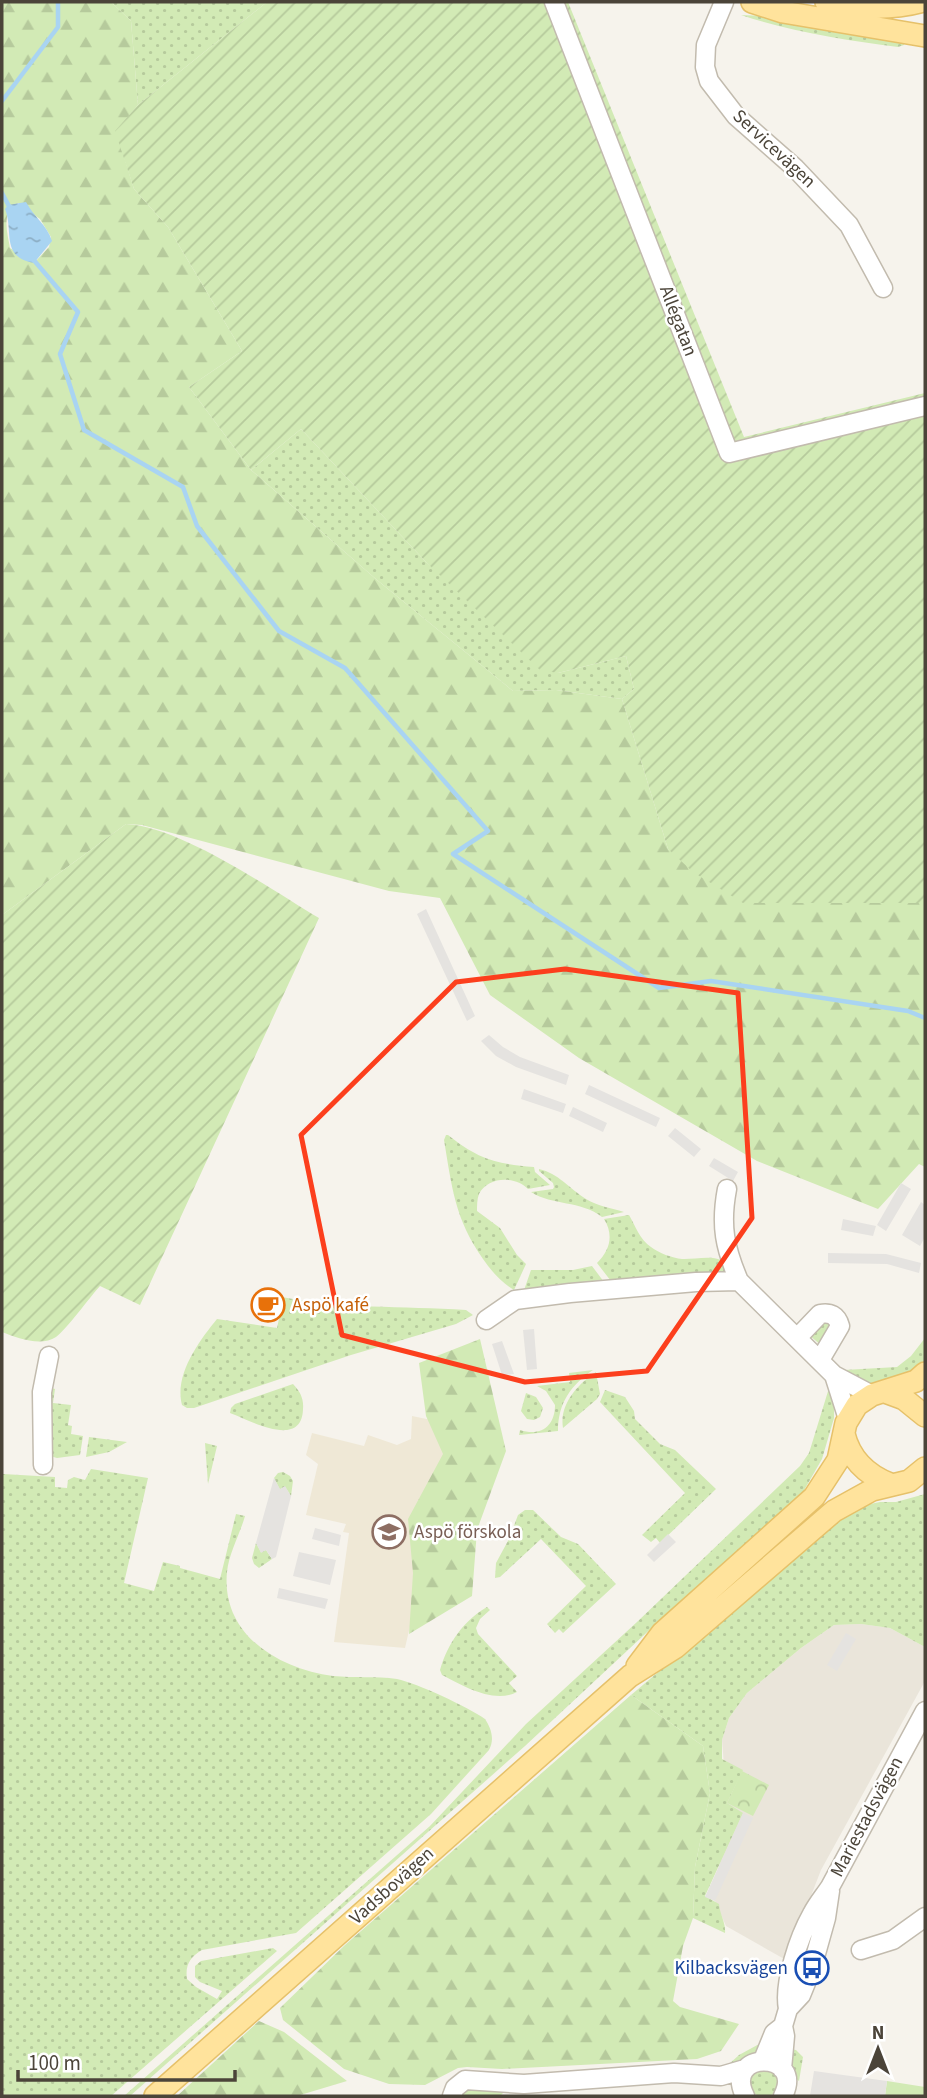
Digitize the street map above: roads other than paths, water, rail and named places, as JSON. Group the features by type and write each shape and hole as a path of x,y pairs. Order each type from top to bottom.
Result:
{"main road":[{"path":"752,2 783,12 925,36"},
{"path":"826,2 888,6 920,2"},
{"path":"912,1479 874,1478 849,1450 846,1427 858,1405 878,1393 916,1381 925,1373"},
{"path":"878,1393 904,1399 925,1416"},
{"name":"Vadsbovägen","path":"630,1676 662,1633 814,1497 838,1460 846,1427"},
{"name":"Vadsbovägen","path":"155,2096 630,1676 676,1647 834,1511 872,1490 912,1479"}],"street":[{"name":"Allégatan","path":"554,2 729,453 925,406"},
{"name":"Servicevägen","path":"724,2 706,45 705,67 716,94 736,116 795,168 849,225 883,288"},
{"path":"727,1189 723,1226 726,1251 739,1281 834,1375 878,1393"},
{"path":"486,1320 516,1300 696,1282 739,1281"},
{"path":"797,1338 820,1314 836,1317 840,1326 838,1332 820,1360"},
{"path":"43,1465 41,1392 49,1356"},
{"path":"834,1375 846,1427"},
{"name":"Mariestadsvägen","path":"763,2060 774,2033 801,1995 812,1968 826,1918 830,1887 925,1711"},
{"path":"860,1950 893,1940 925,1917"},
{"path":"783,2096 787,2083 782,2069 785,2017"},
{"path":"743,2093 742,2076 756,2061 777,2064 782,2069"},
{"path":"452,2096 455,2088 465,2080 524,2084 674,2073 721,2076 745,2070"},
{"path":"721,2076 743,2093"},
{"path":"509,2096 524,2084"}],"water":[{"path":"26,202 52,241 34,263 23,260 12,249 5,209 8,205"}],"waterway":[{"path":"2,101 58,27 58,2"},
{"path":"2,193 10,208"},
{"path":"32,258 78,312 60,354 84,430 183,487 197,526 279,631 345,668 488,831 453,854 659,988 711,981 908,1011 925,1018"}],"place":[{"name":"Aspö kafé","path":"268,1305"},
{"name":"Aspö förskola","path":"389,1532"},
{"name":"Kilbacksvägen","path":"812,1968"}]}
